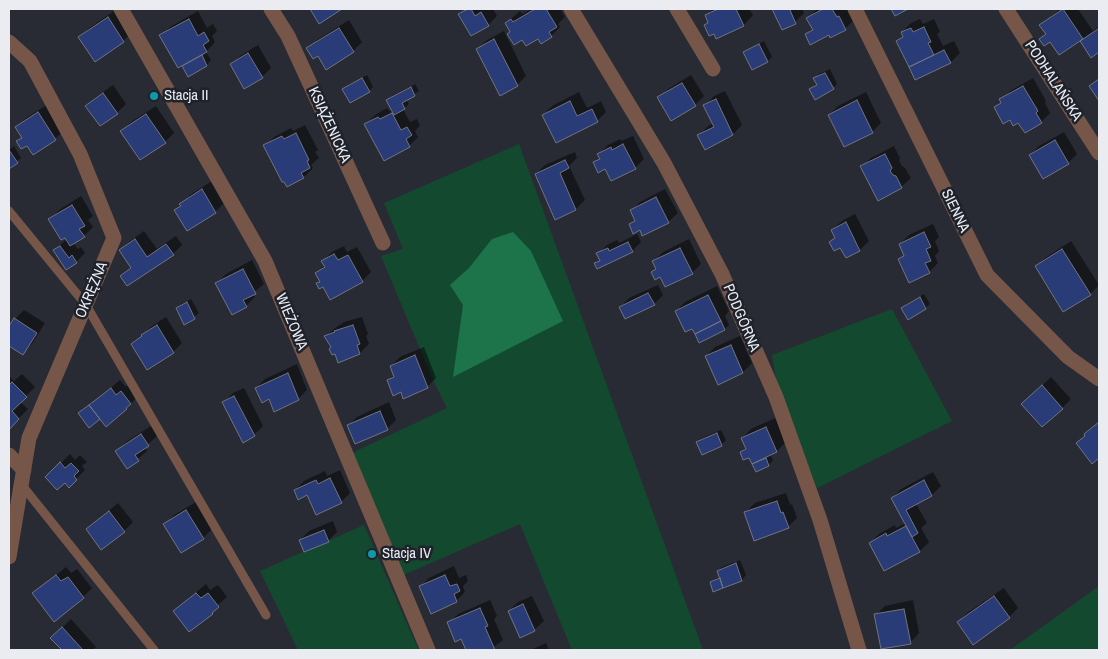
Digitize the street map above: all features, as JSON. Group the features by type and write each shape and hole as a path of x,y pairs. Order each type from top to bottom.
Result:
{"street":[{"name":"WIEŻOWA","path":"121,9 265,261 428,650"},
{"name":"KSIĄŻENICKA","path":"270,9 288,36 383,243"},
{"name":"PODGÓRNA","path":"571,9 664,163 722,274 776,397 820,520 859,650"},
{"path":"677,9 713,69"},
{"name":"SIENNA","path":"855,9 987,275 1068,357 1099,379"},
{"name":"PODHALAŃSKA","path":"1006,9 1099,153"},
{"name":"OKRĘŻNA","path":"9,42 30,61 75,145 114,238 29,438 9,557"},
{"path":"9,455 23,477"}],"lane":[{"path":"9,211 86,305 266,615"},
{"path":"23,477 154,650"}],"green space":[{"path":"519,144 703,650 572,650 520,524 401,576 350,454 447,408 433,380 381,256 403,249 384,203"},
{"path":"513,232 531,251 563,321 453,377 463,305 450,285 469,268 492,239"},
{"path":"892,309 952,421 817,488 777,386 772,355"},
{"path":"364,525 418,649 298,650 260,571"},
{"path":"1099,586 1099,650 1010,650"}],"building":[{"path":"310,9 342,9 319,24"},
{"path":"471,9 475,16 481,12 489,26 471,36 458,14"},
{"path":"535,9 546,9 557,27 549,32 552,37 541,44 538,39 526,46 522,40 514,45 507,34 510,32 505,23 511,19 513,22"},
{"path":"718,9 736,9 744,26 716,39 714,34 709,36 704,25 708,23 705,15"},
{"path":"772,9 793,9 790,10 796,24 782,30"},
{"path":"823,9 832,9 837,17 839,16 846,30 830,38 829,35 810,45 805,34 813,30 806,18"},
{"path":"891,9 908,9 895,16"},
{"path":"1063,9 1083,39 1059,55 1050,42 1044,46 1039,39 1046,34 1039,25"},
{"path":"108,17 124,42 95,62 78,37"},
{"path":"189,19 198,36 204,32 209,41 203,45 207,52 178,68 159,35"},
{"path":"924,27 931,42 928,43 934,55 909,67 896,41 903,37 901,32 911,28 913,32"},
{"path":"339,28 354,52 326,70 318,56 313,59 306,48"},
{"path":"1098,29 1099,52 1091,58 1080,41"},
{"path":"494,39 518,86 500,96 476,49"},
{"path":"759,44 768,62 752,70 743,52"},
{"path":"944,50 951,63 915,80 909,67"},
{"path":"248,53 263,78 244,89 230,64"},
{"path":"202,55 207,66 188,77 182,66"},
{"path":"825,73 834,89 815,100 809,89 817,85 813,78"},
{"path":"362,78 370,92 350,103 342,89"},
{"path":"1099,79 1099,101 1089,86"},
{"path":"682,83 696,106 671,121 657,97"},
{"path":"1023,86 1038,111 1036,113 1042,123 1025,133 1018,123 1013,126 1010,120 1003,124 994,107 1001,103 999,99"},
{"path":"411,87 415,96 402,103 405,109 394,115 386,100"},
{"path":"103,93 118,114 100,126 85,106"},
{"path":"716,99 733,135 705,150 697,135 714,127 703,105"},
{"path":"857,100 873,133 844,147 828,115"},
{"path":"570,101 577,116 592,109 598,122 556,143 542,115"},
{"path":"38,112 56,140 33,155 27,146 21,149 16,141 22,138 15,127"},
{"path":"392,113 401,130 407,127 412,135 406,139 410,147 384,161 364,124"},
{"path":"146,114 166,143 140,160 120,131"},
{"path":"296,133 309,160 307,161 310,168 301,173 304,178 287,187 282,182 263,145 282,136 284,139"},
{"path":"1055,140 1069,164 1043,179 1029,155"},
{"path":"623,144 636,169 611,181 605,169 598,173 593,162 600,159 597,154 611,147 612,150"},
{"path":"9,150 18,163 9,169"},
{"path":"885,154 892,168 890,171 896,176 902,188 878,201 860,166"},
{"path":"565,160 569,168 560,173 576,210 555,220 535,174"},
{"path":"202,189 216,213 187,231 174,210 181,206 179,204"},
{"path":"656,197 669,223 642,236 640,230 633,234 629,224 635,221 630,210"},
{"path":"72,205 85,226 79,229 85,237 70,246 65,238 61,240 48,219"},
{"path":"846,222 860,251 846,258 840,248 834,251 829,242 835,238 831,230"},
{"path":"924,232 931,247 926,249 931,261 925,263 930,273 909,283 898,259 904,256 899,244"},
{"path":"135,239 147,257 166,244 174,255 127,286 120,276 131,268 119,250"},
{"path":"628,242 633,252 597,269 594,263 600,261 596,253 608,248 609,251"},
{"path":"60,246 69,258 72,255 77,263 66,270 53,250"},
{"path":"680,248 693,274 665,287 660,277 655,280 651,272 656,269 652,261"},
{"path":"1062,249 1091,295 1063,312 1035,266"},
{"path":"334,254 338,260 348,255 363,282 330,300 323,287 319,289 316,283 320,282 315,273 325,267 321,261"},
{"path":"243,269 256,294 243,300 247,307 232,315 215,283"},
{"path":"648,293 655,305 625,319 619,307"},
{"path":"708,295 721,321 695,334 692,329 685,332 675,311"},
{"path":"920,297 926,309 908,320 901,308"},
{"path":"187,302 195,319 184,325 176,308"},
{"path":"14,318 37,333 23,355 9,346 9,326"},
{"path":"721,321 725,330 699,343 695,334"},
{"path":"157,325 174,353 147,370 131,344"},
{"path":"353,325 360,344 357,345 360,354 338,363 335,354 332,355 329,349 331,347 324,336"},
{"path":"731,345 743,373 718,385 705,356"},
{"path":"415,355 428,388 403,399 401,392 393,396 387,380 394,377 390,366"},
{"path":"288,373 299,400 274,412 269,399 262,403 255,388"},
{"path":"12,382 27,397 12,411 19,419 9,430 9,385"},
{"path":"1042,385 1063,409 1042,427 1021,404"},
{"path":"111,388 116,395 121,391 131,404 106,427 89,405"},
{"path":"234,396 255,436 243,443 222,402"},
{"path":"89,405 100,419 89,428 78,413"},
{"path":"380,411 388,430 355,444 347,425"},
{"path":"1099,422 1099,458 1092,464 1076,443"},
{"path":"766,427 777,452 752,464 749,458 743,460 740,452 746,449 741,438"},
{"path":"717,433 722,446 702,455 696,442"},
{"path":"141,434 149,446 135,455 139,461 127,469 115,451"},
{"path":"766,458 769,466 756,472 752,464"},
{"path":"60,462 65,468 71,463 79,471 74,476 77,480 69,488 65,483 57,490 45,477"},
{"path":"330,478 342,503 316,515 307,495 298,500 294,490 316,480 318,484"},
{"path":"924,480 932,496 906,510 918,533 912,537 891,498"},
{"path":"777,501 789,528 754,541 744,512"},
{"path":"186,510 204,539 181,553 163,524"},
{"path":"109,511 125,532 101,550 86,529"},
{"path":"906,526 920,552 884,571 869,543 886,533 887,536"},
{"path":"324,530 329,542 304,552 299,540"},
{"path":"736,563 742,581 723,588 717,571"},
{"path":"56,575 61,581 68,577 84,598 54,622 32,593"},
{"path":"445,575 450,586 457,584 460,591 454,594 457,602 431,614 419,586"},
{"path":"720,578 723,588 713,592 710,582"},
{"path":"196,593 201,598 208,593 219,607 213,614 189,632 173,611"},
{"path":"994,596 1010,618 973,645 957,622"},
{"path":"523,604 535,631 520,638 508,611"},
{"path":"480,608 488,626 485,627 495,650 466,650 461,639 455,642 447,622"},
{"path":"904,609 911,644 881,649 874,614"},
{"path":"62,627 83,650 62,650 50,638"}],"place":[{"name":"Stacja II","path":"154,96"},
{"name":"Stacja IV","path":"372,554"}]}
